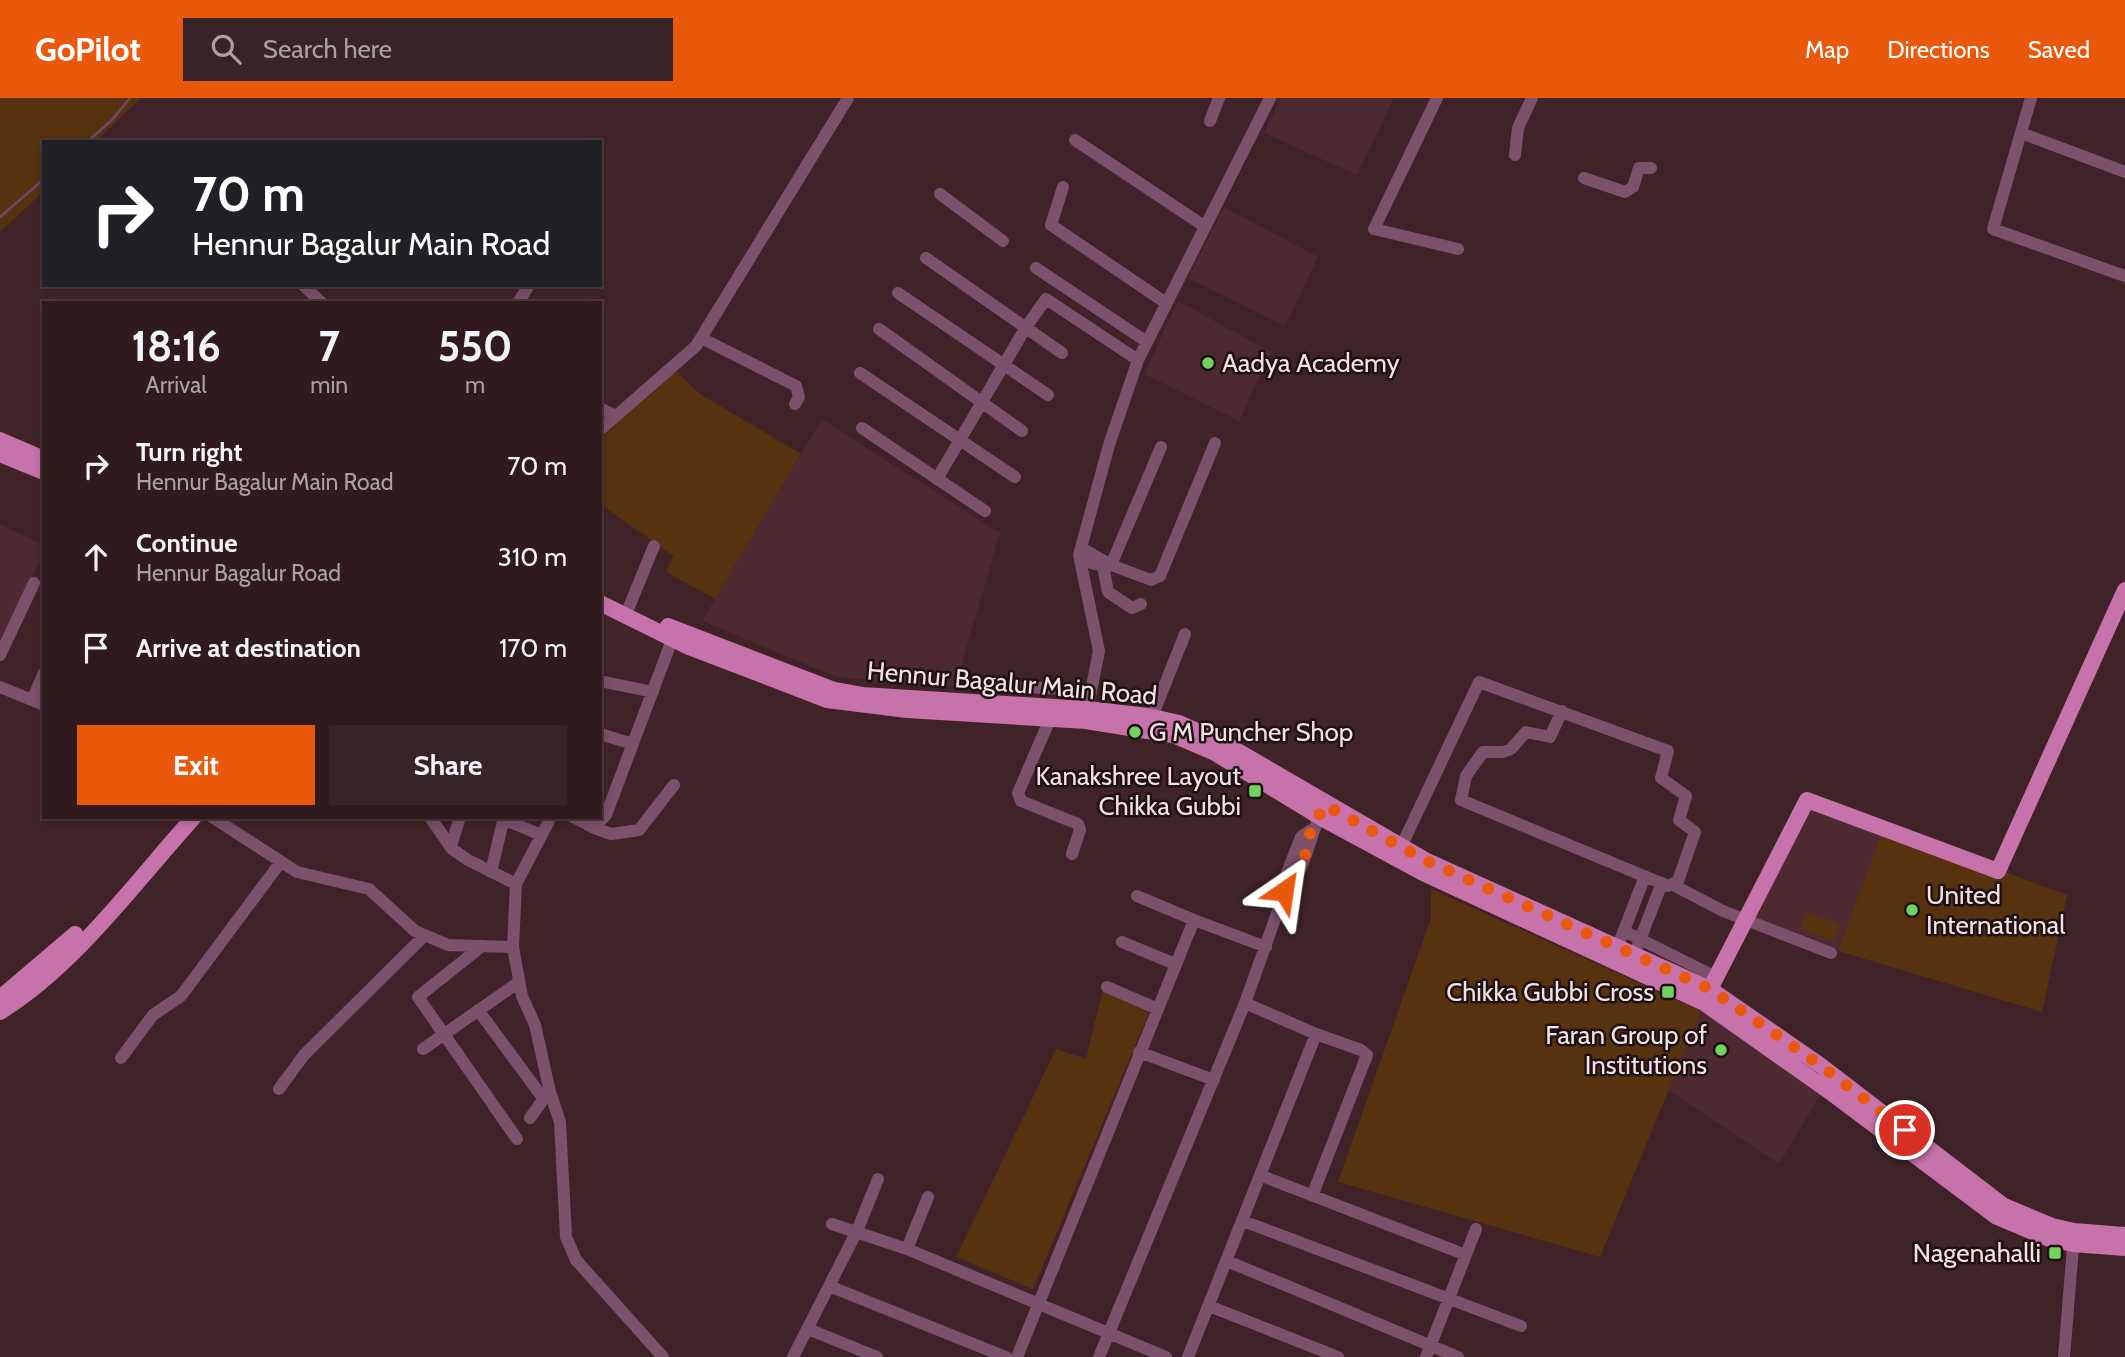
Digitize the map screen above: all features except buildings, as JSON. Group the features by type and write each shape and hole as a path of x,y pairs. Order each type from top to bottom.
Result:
{"main road":[{"path":"0,452 42,458"},
{"path":"0,452 42,471"},
{"path":"2125,590 1998,872 1807,800 1710,990 1833,1094 1997,1217 2049,1239 2125,1235"},
{"name":"Hennur Bagalur Main Road","path":"602,599 629,607 675,634 834,690 862,695 1086,715 1152,717 1179,723 1222,742 1319,817 1401,847 1617,947 1637,947 1710,990"},
{"name":"Hennur Bagalur Main Road","path":"602,599 781,685 827,700 884,708 1050,719 1086,715 1173,736 1215,753 1319,817 1423,873 1710,990"},
{"path":"0,998 73,936 178,819"},
{"path":"0,1012 39,984 83,941 192,819"},
{"path":"2073,1238 2125,1248"}],"street":[{"path":"602,428 696,346 848,98"},
{"path":"1210,121 1220,98"},
{"path":"1086,715 1099,651 1081,554 1109,445 1138,360 1270,98"},
{"path":"1437,98 1374,229 1458,248"},
{"path":"1515,155 1518,128 1532,98"},
{"path":"2031,98 1993,229 2125,276"},
{"path":"2021,133 2125,172"},
{"path":"1075,140 1205,226"},
{"path":"1584,178 1625,192 1633,187 1639,168 1651,168"},
{"path":"1063,187 1051,225 1166,303"},
{"path":"940,194 1003,241"},
{"path":"926,258 1062,353"},
{"path":"1036,268 1147,342"},
{"path":"305,287 320,301"},
{"path":"898,293 1048,395"},
{"path":"937,479 1026,327 1046,299 1138,360"},
{"path":"879,329 1022,431"},
{"path":"701,338 796,387 799,397 795,404"},
{"path":"860,373 1015,477"},
{"path":"602,409 616,416"},
{"path":"862,428 985,511"},
{"path":"1081,554 1146,580 1160,576 1215,443"},
{"path":"1141,604 1132,608 1108,592 1107,565 1161,447"},
{"path":"629,607 654,546"},
{"path":"0,655 34,583"},
{"path":"594,828 606,815 675,634"},
{"path":"1152,717 1185,634"},
{"path":"602,681 653,692"},
{"path":"1401,847 1479,682 1562,711 1668,751 1661,778 1686,796 1679,820 1695,832 1678,881 1667,884 1637,947 1625,931"},
{"path":"0,687 38,703 42,683"},
{"path":"975,685 1090,690"},
{"path":"1562,711 1550,737 1525,732 1511,749 1483,752 1466,776 1461,800 1831,953"},
{"path":"1050,719 1018,793 1021,802 1078,824 1080,830 1072,854"},
{"path":"602,735 633,744"},
{"path":"577,819 611,834 639,830 674,785"},
{"path":"1099,1357 1245,1003 1284,891 1293,886 1319,817"},
{"path":"215,819 297,872 369,888 415,931 449,945 513,947"},
{"path":"431,819 451,846 468,860 516,884"},
{"path":"451,846 459,819"},
{"path":"491,872 504,819"},
{"path":"506,819 541,835"},
{"path":"530,1118 546,1095 535,1025 522,996 513,947 516,884 550,819"},
{"path":"121,1058 153,1015 181,996 281,863"},
{"path":"1617,947 1645,876"},
{"path":"1138,897 1266,947"},
{"path":"1017,1357 1194,920"},
{"path":"279,1089 304,1055 425,935"},
{"path":"1122,942 1175,964"},
{"path":"482,946 418,996 517,1139"},
{"path":"423,1049 519,982"},
{"path":"1107,987 1158,1009"},
{"path":"1245,1003 1361,1050 1367,1055 1312,1196"},
{"path":"478,1010 546,1095 560,1122 566,1237 576,1260 663,1357"},
{"path":"1188,1357 1262,1176 1316,1034"},
{"path":"1139,1052 1214,1080"},
{"path":"1262,1176 1466,1255"},
{"path":"793,1357 857,1231 878,1180"},
{"path":"907,1249 928,1198"},
{"path":"1243,1221 1521,1326"},
{"path":"832,1224 907,1249 1167,1357"},
{"path":"1428,1352 1476,1230"},
{"path":"2064,1357 2073,1238"},
{"path":"1227,1261 1428,1352 1458,1357"},
{"path":"829,1286 1006,1357"},
{"path":"1209,1306 1338,1357"},
{"path":"808,1329 877,1357"}],"shaded area":[{"path":"0,98 141,98 97,140 42,140 42,193 0,232"},
{"path":"1281,98 1394,98 1357,175 1264,133"},
{"path":"1224,207 1318,257 1285,326 1188,278"},
{"name":"Aadya Academy","path":"1178,301 1271,352 1239,421 1144,374"},
{"path":"676,371 700,394 801,454 715,599 666,572 674,556 602,505 602,437"},
{"path":"822,419 1000,533 955,687 836,677 702,621"},
{"path":"0,524 42,544 42,559 0,638"},
{"name":"United International","path":"1808,808 2067,895 2042,1012 1754,924"},
{"name":"United International","path":"1881,835 2003,871 2067,895 2042,1012 1838,951"},
{"path":"1431,889 1701,1011 1600,1257 1338,1182 1431,918"},
{"path":"1806,912 1840,924 1834,941 1800,929"},
{"path":"1103,989 1150,1010 1033,1289 956,1257 1056,1049 1086,1059"},
{"name":"Faran Group of Institutions","path":"1701,1011 1821,1094 1779,1164 1668,1090"}],"waterway":[{"path":"89,140 112,120 130,98"},
{"path":"0,217 42,181"}],"place":[{"name":"Aadya Academy","path":"1208,363"},
{"name":"G M Puncher Shop","path":"1135,732"},
{"name":"Kanakshree Layout Chikka Gubbi","path":"1255,791"},
{"name":"United International","path":"1912,910"},
{"name":"Chikka Gubbi Cross","path":"1668,992"},
{"name":"Faran Group of Institutions","path":"1721,1050"},
{"name":"Nagenahalli","path":"2055,1253"}],"route":[{"path":"1284,891 1293,886 1310,844 1311,830 1325,805 1425,860 1710,989 1820,1065 1905,1130"}]}
